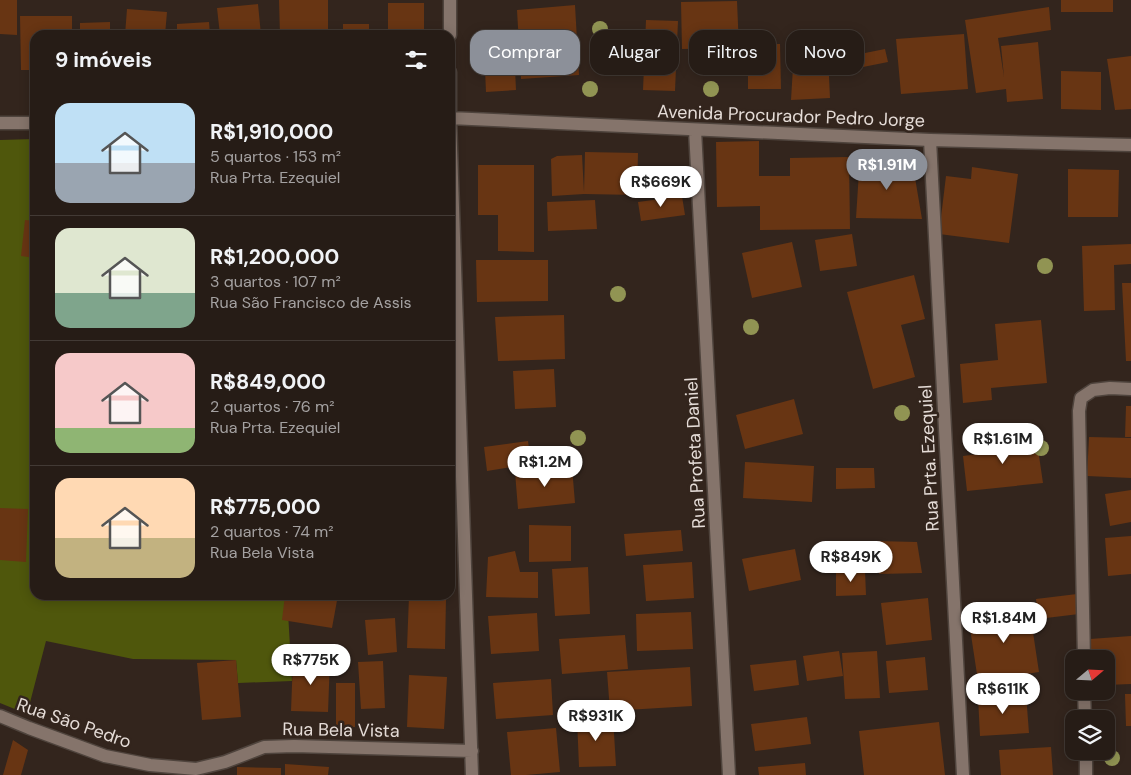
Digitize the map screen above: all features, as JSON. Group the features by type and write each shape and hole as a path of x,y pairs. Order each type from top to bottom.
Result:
{"street":[{"path":"450,0 450,30"},
{"name":"Avenida Procurador Pedro Jorge","path":"455,118 930,140 1131,145"},
{"path":"0,123 30,123"},
{"name":"Rua Profeta Daniel","path":"695,130 729,775"},
{"name":"Rua Prta. Ezequiel","path":"930,140 963,775"},
{"path":"455,262 472,775"},
{"path":"1084,650 1079,411 1082,398 1094,390 1110,388 1131,390"},
{"name":"Rua São Pedro","path":"0,716 105,756 150,766 225,769"},
{"name":"Rua Bela Vista","path":"225,769 264,747 294,746 472,751"},
{"path":"1086,760 1086,775"}],"green space":[{"path":"30,139 30,600 287,600 292,681 238,683 236,660 133,659 46,641 27,714 0,703 0,140"}],"building":[{"path":"0,0 17,0 17,35 0,34"},
{"path":"279,0 328,0 328,30 280,30"},
{"path":"1061,0 1113,0 1113,12 1061,12"},
{"path":"737,1 738,30 689,30 689,49 682,49 681,2"},
{"path":"388,3 424,3 424,30 388,30"},
{"path":"258,4 261,30 219,30 217,8"},
{"path":"575,5 576,30 518,30 517,10"},
{"path":"1049,7 1051,30 998,38 1004,77 1001,46 1038,42 1043,99 1007,102 1006,89 976,93 965,20"},
{"path":"127,9 167,12 165,30 125,30"},
{"path":"20,16 72,16 72,30 30,30 30,70 21,70"},
{"path":"646,20 678,21 678,30 646,30"},
{"path":"110,22 110,30 80,30 80,23"},
{"path":"209,22 210,30 177,30 177,24"},
{"path":"343,24 369,24 369,30 343,30"},
{"path":"964,34 968,89 901,94 896,39"},
{"path":"776,44 780,44 781,89 748,89 748,75 776,75"},
{"path":"885,49 888,62 864,67 864,53"},
{"path":"1131,56 1131,109 1115,110 1107,59"},
{"path":"1061,71 1101,72 1101,110 1061,109"},
{"path":"485,75 515,75 516,90 486,92"},
{"path":"521,75 579,75 521,79"},
{"path":"644,75 676,75 675,91 643,90"},
{"path":"793,75 829,75 830,98 791,100"},
{"path":"759,141 759,176 790,176 790,158 849,157 850,229 760,230 760,206 717,207 716,142"},
{"path":"585,152 638,153 637,195 584,194 552,196 551,159 557,156 582,155 584,192"},
{"path":"860,156 913,166 922,219 856,218"},
{"path":"478,165 534,165 534,252 498,251 498,215 478,215"},
{"path":"972,167 1018,174 1009,243 939,234 946,176 971,179"},
{"path":"1068,169 1119,170 1118,217 1068,217"},
{"path":"682,196 685,215 641,221 638,202"},
{"path":"595,200 597,229 548,231 547,202"},
{"path":"25,220 30,220 30,257 21,256"},
{"path":"852,234 857,266 820,271 815,240"},
{"path":"792,242 802,287 752,298 742,253"},
{"path":"1131,244 1131,264 1114,265 1115,310 1084,311 1082,246"},
{"path":"476,260 548,260 548,301 477,302"},
{"path":"914,275 925,319 901,325 915,377 873,389 847,292"},
{"path":"1122,283 1131,283 1131,361 1126,361"},
{"path":"564,315 565,359 498,361 495,317"},
{"path":"1041,320 1047,383 991,388 992,400 963,403 960,364 998,360 995,324"},
{"path":"554,369 556,407 515,409 513,371"},
{"path":"794,399 803,434 745,449 736,415"},
{"path":"1126,406 1131,406 1131,437 1125,437"},
{"path":"1014,430 1017,452 1038,449 1043,483 967,491 963,456 994,452 991,433"},
{"path":"1089,437 1131,438 1131,478 1087,476"},
{"path":"528,441 531,464 487,471 484,447"},
{"path":"745,462 814,466 812,502 743,498"},
{"path":"572,467 575,503 518,509 515,472"},
{"path":"836,468 874,468 875,488 836,489"},
{"path":"1131,490 1131,522 1110,526 1105,494"},
{"path":"0,508 28,509 26,562 0,560"},
{"path":"529,525 571,526 571,561 529,562"},
{"path":"681,530 683,551 626,556 624,534"},
{"path":"1131,536 1131,574 1108,576 1105,538"},
{"path":"875,541 917,542 922,573 879,574"},
{"path":"795,549 801,580 749,591 742,559"},
{"path":"515,551 520,572 538,572 538,598 486,597 488,557"},
{"path":"692,562 694,598 646,601 643,565"},
{"path":"588,567 590,614 555,616 552,569"},
{"path":"836,570 865,570 866,595 836,596"},
{"path":"1077,594 1079,614 1038,619 1036,599"},
{"path":"928,598 932,640 886,645 881,603"},
{"path":"284,600 337,600 332,628 282,620"},
{"path":"409,600 446,600 445,649 407,648"},
{"path":"1029,606 1039,672 978,681 968,615"},
{"path":"691,612 693,649 637,651 636,614"},
{"path":"537,613 539,651 491,654 488,616"},
{"path":"395,618 397,652 368,655 365,620"},
{"path":"625,635 628,669 562,674 559,639"},
{"path":"1131,636 1131,684 1115,685 1115,650 1091,650 1090,639"},
{"path":"839,651 843,676 807,681 803,656"},
{"path":"877,651 880,698 845,699 842,653"},
{"path":"925,657 928,690 889,693 886,661"},
{"path":"293,659 330,660 328,712 291,711"},
{"path":"236,660 241,717 202,720 197,663"},
{"path":"796,660 799,685 754,691 750,665"},
{"path":"383,661 385,708 361,709 358,662"},
{"path":"690,667 692,706 610,711 607,672"},
{"path":"409,675 447,677 444,729 407,727"},
{"path":"551,679 553,715 496,719 493,683"},
{"path":"336,683 355,683 355,727 336,727"},
{"path":"1026,694 1029,733 980,736 978,697"},
{"path":"1125,694 1131,694 1131,726 1126,726"},
{"path":"613,717 616,766 579,767 577,718"},
{"path":"807,717 811,744 755,751 751,724"},
{"path":"939,722 945,775 864,775 859,731"},
{"path":"556,728 560,772 511,775 507,732"},
{"path":"13,740 28,750 21,775 3,775"},
{"path":"1051,747 1053,775 1001,775 999,750"},
{"path":"805,763 806,775 759,775 758,767"},
{"path":"285,764 329,767 328,775 285,775"},
{"path":"237,767 281,768 281,775 237,775"}]}
